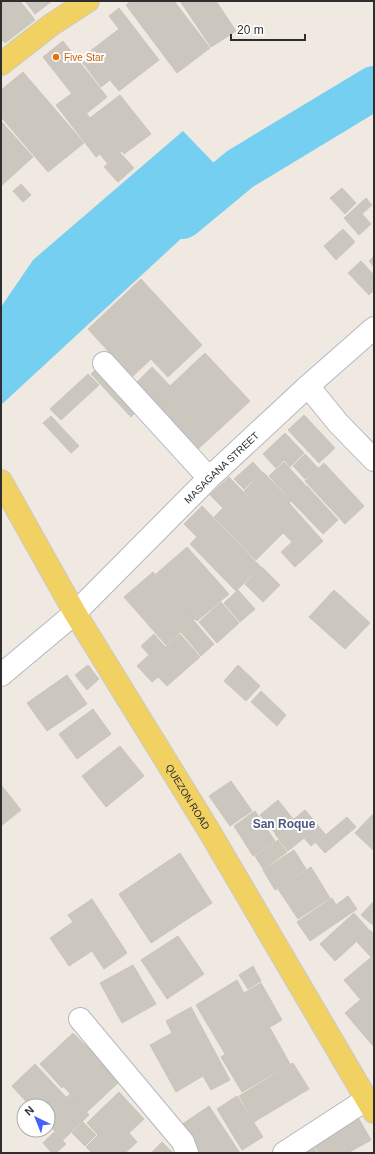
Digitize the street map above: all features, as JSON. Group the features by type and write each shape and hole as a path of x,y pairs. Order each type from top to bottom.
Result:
{"main road":[{"path":"1,64 51,25 88,1"},
{"name":"QUEZON ROAD","path":"1,481 75,613 208,829 370,1106"}],"street":[{"name":"MASAGANA STREET","path":"1,675 75,613 209,478 308,386 374,328"},
{"path":"104,363 209,478"},
{"path":"308,386 338,424 374,460"},
{"path":"80,1019 183,1142 187,1153"},
{"path":"284,1153 370,1106"}],"water":[{"path":"183,131 237,187 1,405 1,307 33,260"}],"building":[{"path":"1,1 20,1 35,20 5,43 1,39"},
{"path":"25,1 52,1 35,14"},
{"path":"131,1 174,1 210,48 177,73 126,5"},
{"path":"180,1 216,1 236,31 211,47"},
{"path":"119,8 159,60 119,91 110,80 101,87 80,59 119,29 109,16"},
{"path":"63,41 107,97 87,113 43,57"},
{"path":"23,72 84,143 48,172 1,117 1,90"},
{"path":"71,94 90,118 120,95 151,134 124,154 122,151 107,163 100,154 96,157 56,105"},
{"path":"1,121 33,157 1,186"},
{"path":"120,153 134,168 118,182 104,167"},
{"path":"21,184 31,195 23,202 13,191"},
{"path":"342,188 356,203 345,214 330,198"},
{"path":"366,198 372,205 362,214 371,224 359,235 344,218"},
{"path":"343,229 355,242 336,260 324,246"},
{"path":"374,256 374,267 369,261"},
{"path":"361,261 373,274 374,273 374,290 369,295 348,273"},
{"path":"141,279 202,345 168,377 151,359 132,377 88,329"},
{"path":"205,353 250,401 197,450 135,384 152,367 170,386"},
{"path":"97,368 137,411 131,417 91,374"},
{"path":"88,374 99,385 61,420 50,409"},
{"path":"304,415 335,448 319,463 288,430"},
{"path":"51,416 79,446 71,453 43,423"},
{"path":"285,433 304,453 290,467 284,460 276,468 263,454"},
{"path":"305,454 318,468 305,479 293,466"},
{"path":"253,462 262,472 244,489 234,479"},
{"path":"284,462 306,486 291,500 269,476"},
{"path":"324,463 364,506 345,524 305,481"},
{"path":"263,472 291,501 270,520 244,491"},
{"path":"229,477 283,533 256,560 214,517 223,508 210,495"},
{"path":"307,486 338,520 323,534 291,501"},
{"path":"289,503 323,541 295,567 281,552 292,542 271,520"},
{"path":"202,506 261,567 236,591 190,544 197,537 184,524"},
{"path":"187,547 229,594 197,621 156,574"},
{"path":"262,567 280,585 263,602 245,584"},
{"path":"153,572 195,619 166,645 124,597"},
{"path":"238,590 255,609 240,622 224,603"},
{"path":"334,590 370,623 345,649 309,617"},
{"path":"221,602 239,623 217,643 199,622"},
{"path":"194,621 214,644 201,656 181,632"},
{"path":"154,634 165,647 180,634 200,657 167,686 158,677 152,682 137,666 149,655 141,646"},
{"path":"88,665 99,679 87,690 75,675"},
{"path":"238,665 260,686 246,701 224,681"},
{"path":"67,675 87,704 47,731 27,703"},
{"path":"261,691 286,715 277,726 251,702"},
{"path":"93,709 111,734 77,759 59,734"},
{"path":"120,746 144,776 106,807 82,776"},
{"path":"231,781 252,811 230,826 209,796"},
{"path":"1,785 21,810 1,826"},
{"path":"278,800 293,819 275,833 260,815"},
{"path":"305,810 325,834 311,846 304,838 288,851 275,834"},
{"path":"255,811 275,841 253,856 234,826"},
{"path":"374,813 374,851 355,833"},
{"path":"347,817 356,827 325,853 316,843"},
{"path":"278,840 287,852 263,869 255,856"},
{"path":"294,850 306,869 275,890 263,870"},
{"path":"180,853 212,903 151,943 119,894"},
{"path":"311,867 330,898 298,919 278,889"},
{"path":"348,896 357,909 310,941 297,922 332,898 336,905"},
{"path":"92,899 127,953 104,969 92,951 69,966 50,938 73,922 68,915"},
{"path":"374,901 374,926 361,915"},
{"path":"354,913 369,930 335,961 320,944"},
{"path":"370,930 374,934 374,954 371,957 357,942"},
{"path":"178,936 204,974 167,999 141,960"},
{"path":"374,955 374,987 360,999 344,980"},
{"path":"133,965 156,1004 122,1023 100,983"},
{"path":"253,966 261,981 248,989 239,975"},
{"path":"237,980 244,993 261,983 282,1020 225,1054 196,1005"},
{"path":"374,988 374,1047 345,1013"},
{"path":"191,1007 230,1080 211,1090 203,1076 176,1092 150,1045 172,1033 166,1021"},
{"path":"270,1028 290,1064 242,1092 221,1057"},
{"path":"73,1033 96,1056 62,1088 40,1064"},
{"path":"98,1055 121,1080 87,1112 64,1087"},
{"path":"293,1063 309,1089 254,1122 239,1096"},
{"path":"35,1064 66,1097 56,1106 56,1098 23,1098 12,1086"},
{"path":"119,1092 144,1119 129,1133 137,1142 125,1153 92,1153 86,1147 98,1135 87,1123"},
{"path":"70,1094 89,1115 63,1140 56,1133 56,1107"},
{"path":"237,1096 263,1137 242,1150 217,1109"},
{"path":"209,1106 240,1153 195,1153 178,1127"},
{"path":"356,1114 371,1140 348,1153 333,1127"},
{"path":"83,1122 96,1135 85,1146 72,1133"},
{"path":"331,1125 341,1142 322,1153 319,1153 310,1138"},
{"path":"56,1134 66,1144 56,1153 52,1153 43,1143 48,1138 56,1138"},
{"path":"310,1140 317,1153 288,1153"},
{"path":"162,1142 173,1153 151,1153"},
{"path":"341,1143 347,1153 324,1153"}],"waterway":[{"path":"182,217 240,169 374,88"}],"place":[{"name":"Five Star","path":"56,57"}],"district":[{"name":"San Roque","path":"284,824"}]}
